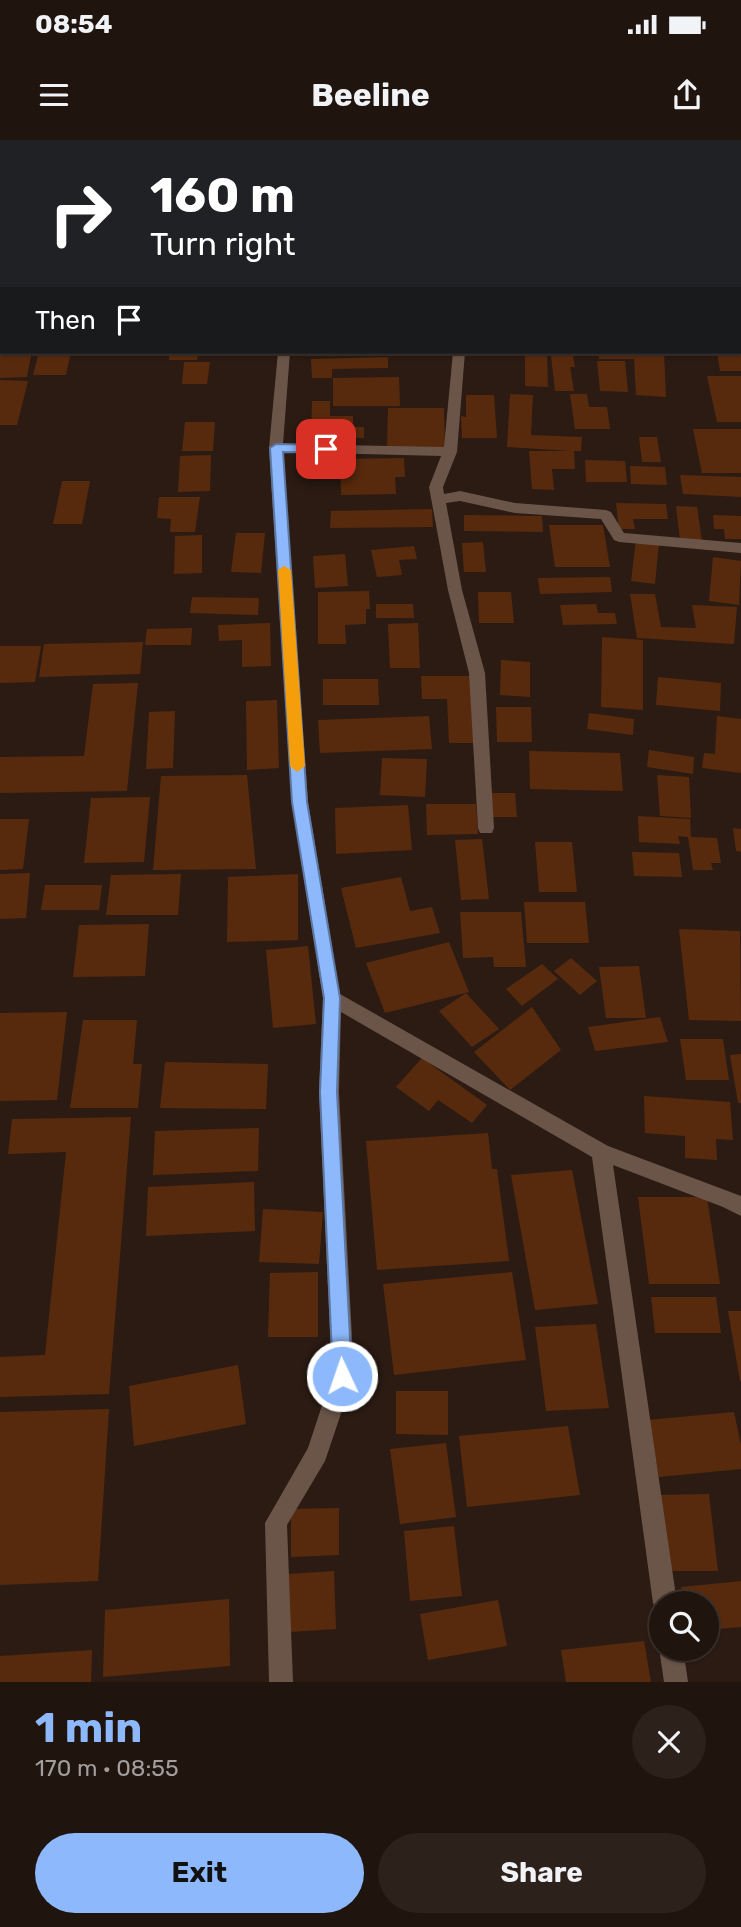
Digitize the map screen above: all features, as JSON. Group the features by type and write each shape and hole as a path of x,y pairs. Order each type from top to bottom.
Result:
{"street":[{"path":"281,1682 276,1523 317,1453 342,1376 329,1092 332,998 300,802 276,448 284,354"},
{"path":"459,354 450,452 436,487 455,590 477,673 486,828"},
{"path":"276,448 450,452"},
{"path":"438,499 460,496 515,508 606,515 619,537 741,548"},
{"path":"332,998 601,1152 730,1200 741,1207"},
{"path":"601,1152 663,1591"},
{"path":"673,1661 676,1682"}],"building":[{"path":"38,354 71,354 66,375 33,375"},
{"path":"170,354 198,354 197,360 169,360"},
{"path":"525,354 547,354 548,387 525,386"},
{"path":"598,354 664,354 666,397 636,395 634,359 599,359"},
{"path":"717,354 741,354 741,371 720,371"},
{"path":"0,356 31,356 27,377 0,378"},
{"path":"551,356 573,356 575,367 570,367 574,391 555,391"},
{"path":"388,357 388,368 332,369 332,378 312,378 311,359"},
{"path":"597,361 625,361 628,392 600,391"},
{"path":"184,362 210,362 207,384 182,384"},
{"path":"707,376 741,376 741,422 717,422"},
{"path":"399,377 400,406 333,406 333,378"},
{"path":"0,380 28,381 17,425 0,425"},
{"path":"510,394 533,395 531,435 582,437 581,451 574,451 575,469 552,469 554,490 532,489 529,451 571,451 507,447"},
{"path":"570,394 587,394 589,407 607,407 610,429 575,429"},
{"path":"466,395 494,395 497,438 462,438 461,416 466,417"},
{"path":"312,401 330,401 330,416 353,416 353,427 364,427 364,438 311,439"},
{"path":"388,408 444,408 445,449 387,449"},
{"path":"185,422 215,422 213,451 182,451"},
{"path":"693,429 741,429 741,473 702,473"},
{"path":"639,437 657,437 661,462 642,462"},
{"path":"211,455 210,491 178,492 180,456"},
{"path":"404,458 405,477 395,477 396,494 341,495 340,459"},
{"path":"585,460 625,461 627,482 586,482"},
{"path":"630,466 665,467 667,485 631,484"},
{"path":"680,475 741,477 741,497 683,494"},
{"path":"62,481 90,481 82,524 53,524"},
{"path":"159,497 200,497 195,532 170,532 171,519 157,518"},
{"path":"616,503 666,504 668,519 633,519 635,529 619,529"},
{"path":"676,506 697,507 702,541 680,540"},
{"path":"432,509 433,527 330,528 331,511"},
{"path":"464,515 542,516 543,532 464,531"},
{"path":"713,515 741,516 741,539 725,539 724,529 714,529"},
{"path":"549,525 603,525 610,567 555,567"},
{"path":"236,533 265,533 261,573 231,572"},
{"path":"202,535 202,573 174,574 175,536"},
{"path":"636,540 659,543 655,584 631,581"},
{"path":"483,542 486,572 464,572 462,543"},
{"path":"414,546 417,559 399,560 402,575 377,577 371,550"},
{"path":"345,554 348,586 315,588 313,556"},
{"path":"713,557 741,561 739,605 709,601"},
{"path":"610,577 612,592 540,594 538,578"},
{"path":"369,591 370,609 366,609 366,624 345,625 346,644 318,644 318,592"},
{"path":"478,592 511,592 514,623 479,623"},
{"path":"630,594 655,594 661,627 696,628 692,605 737,607 734,644 637,638"},
{"path":"192,597 259,598 258,615 190,613"},
{"path":"376,604 413,604 414,618 376,618"},
{"path":"596,604 598,613 615,613 617,624 563,625 560,605"},
{"path":"270,623 271,666 242,667 242,640 219,641 218,625"},
{"path":"418,623 420,668 390,668 388,624"},
{"path":"192,628 191,645 145,645 147,629"},
{"path":"602,637 643,640 643,710 601,707"},
{"path":"143,642 140,674 39,677 44,644"},
{"path":"0,646 41,646 35,682 0,683"},
{"path":"501,660 530,662 530,697 500,695"},
{"path":"421,676 472,676 475,743 449,743 447,699 422,699"},
{"path":"658,677 721,683 720,711 656,705"},
{"path":"323,679 378,679 379,705 323,705"},
{"path":"138,683 127,791 0,793 0,757 84,756 93,684"},
{"path":"277,700 279,768 247,770 246,701"},
{"path":"496,707 531,707 532,742 497,742"},
{"path":"175,711 173,768 146,769 149,712"},
{"path":"589,713 634,719 633,735 587,729"},
{"path":"429,716 432,749 320,753 318,720"},
{"path":"717,716 741,719 741,773 702,768 704,753 715,754"},
{"path":"649,750 694,757 693,774 647,767"},
{"path":"529,751 620,753 623,791 530,789"},
{"path":"382,758 427,759 425,797 380,795"},
{"path":"247,775 256,869 153,870 161,776"},
{"path":"657,775 689,777 691,818 660,816"},
{"path":"491,793 515,793 517,817 493,817"},
{"path":"150,797 144,862 84,863 91,798"},
{"path":"426,804 476,804 478,834 427,835"},
{"path":"408,805 412,850 336,854 335,808"},
{"path":"638,816 690,819 691,837 717,838 721,863 711,863 713,870 693,870 688,837 678,836 680,844 639,842"},
{"path":"0,819 29,819 23,869 0,870"},
{"path":"733,828 741,829 741,852 736,851"},
{"path":"482,839 489,899 461,900 455,840"},
{"path":"535,842 572,842 577,892 539,892"},
{"path":"632,852 679,853 682,877 634,876"},
{"path":"30,873 26,918 0,919 0,874"},
{"path":"181,874 178,915 106,915 111,875"},
{"path":"298,874 298,940 227,942 228,877"},
{"path":"401,877 410,911 432,907 440,933 356,948 341,888"},
{"path":"45,885 102,885 99,910 41,910"},
{"path":"524,902 585,902 589,943 527,943"},
{"path":"460,912 521,912 526,967 494,967 493,957 463,958"},
{"path":"149,924 145,976 73,977 79,925"},
{"path":"679,929 740,931 741,1021 689,1020"},
{"path":"449,942 469,992 385,1013 366,963"},
{"path":"308,946 316,1024 273,1028 266,950"},
{"path":"571,958 597,981 580,995 554,971"},
{"path":"542,964 558,979 522,1006 506,989"},
{"path":"639,966 646,1018 606,1018 599,967"},
{"path":"466,993 499,1029 472,1047 439,1011"},
{"path":"532,1007 561,1050 510,1090 474,1052"},
{"path":"67,1012 57,1100 0,1101 0,1013"},
{"path":"660,1017 668,1042 595,1051 588,1027"},
{"path":"83,1020 137,1020 133,1064 142,1064 138,1108 70,1108"},
{"path":"680,1039 723,1039 729,1080 686,1080"},
{"path":"741,1054 741,1103 738,1103 730,1055"},
{"path":"422,1058 487,1105 472,1123 438,1100 429,1111 396,1087"},
{"path":"165,1062 268,1064 266,1109 160,1108"},
{"path":"644,1096 730,1102 733,1140 716,1139 717,1160 685,1158 685,1136 645,1133"},
{"path":"131,1117 109,1394 0,1397 0,1357 45,1355 66,1152 8,1154 12,1119"},
{"path":"259,1128 258,1171 153,1175 155,1131"},
{"path":"488,1133 492,1169 497,1169 509,1261 377,1270 366,1141"},
{"path":"572,1170 598,1304 535,1310 511,1175"},
{"path":"254,1182 255,1231 146,1236 148,1187"},
{"path":"638,1197 707,1197 720,1284 649,1284"},
{"path":"263,1209 323,1212 319,1264 259,1262"},
{"path":"318,1272 318,1337 268,1337 270,1273"},
{"path":"512,1272 526,1360 394,1375 383,1284"},
{"path":"651,1297 716,1297 721,1333 655,1333"},
{"path":"728,1311 741,1311 741,1381 740,1381"},
{"path":"596,1324 609,1408 546,1411 535,1327"},
{"path":"238,1365 246,1424 134,1446 129,1386"},
{"path":"396,1391 448,1391 448,1435 396,1434"},
{"path":"109,1409 98,1581 0,1585 0,1412"},
{"path":"734,1412 741,1445 741,1469 659,1477 648,1420"},
{"path":"568,1426 580,1495 467,1507 459,1436"},
{"path":"446,1443 456,1517 400,1524 390,1449"},
{"path":"709,1494 718,1571 664,1571 655,1495"},
{"path":"339,1508 339,1555 291,1557 291,1509"},
{"path":"454,1526 462,1596 410,1601 404,1531"},
{"path":"334,1571 336,1629 290,1632 288,1574"},
{"path":"741,1581 741,1627 719,1629 719,1591 682,1591 681,1587"},
{"path":"229,1599 230,1666 103,1677 105,1610"},
{"path":"498,1600 507,1646 428,1660 420,1614"},
{"path":"644,1641 651,1682 566,1682 561,1650"},
{"path":"92,1650 91,1682 0,1682 0,1656"}],"slow traffic":[{"path":"284,570 297,766"}],"route":[{"path":"326,449 276,448 300,802 332,998 329,1092 342,1376"}]}
